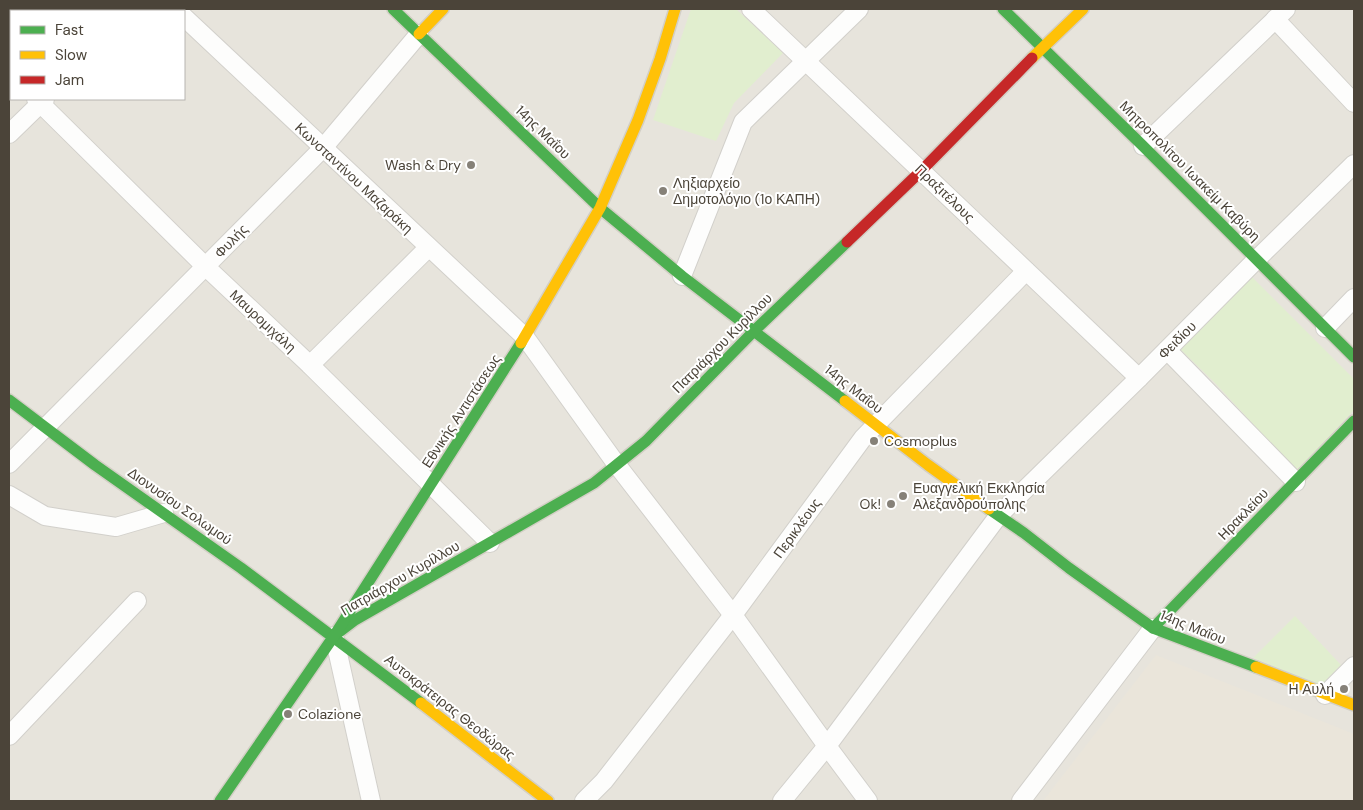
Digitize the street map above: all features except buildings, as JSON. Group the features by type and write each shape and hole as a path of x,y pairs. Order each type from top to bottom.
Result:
{"street":[{"name":"14ης Μαΐου","path":"393,9 600,208 682,276 928,465 1069,568 1153,628 1354,705"},
{"name":"Φυλής","path":"9,464 323,148 419,34 443,9"},
{"name":"Εθνικής Αντιστάσεως","path":"220,801 334,636 431,485 525,337 600,208 638,120 660,59 675,9"},
{"name":"Πραξιτέλους","path":"751,9 1139,378"},
{"path":"682,276 743,122 860,9"},
{"name":"Μητροπολίτου Ιωακείμ Καβύρη","path":"1002,9 1143,146 1354,357"},
{"name":"Πατριάρχου Κυρίλλου","path":"334,636 355,620 594,482 646,441 754,331 922,171 1083,9"},
{"path":"1143,146 1280,14 1354,102"},
{"name":"Κωνσταντίνου Μαζαράκη","path":"185,19 525,337 617,465 733,615 826,746 868,801"},
{"path":"9,134 41,100"},
{"name":"Μαυρομιχάλη","path":"41,100 206,266 490,542"},
{"name":"Φειδίου","path":"782,801 826,746 999,516 1354,164"},
{"path":"310,365 428,248"},
{"name":"Περικλέους","path":"584,801 604,781 733,615 858,444 1026,271"},
{"path":"1325,328 1354,298"},
{"path":"1167,350 1296,482"},
{"name":"Διονυσίου Σολωμού","path":"9,400 44,428 334,636"},
{"name":"Ηρακλείου","path":"1153,628 1354,421"},
{"path":"9,495 44,516 116,527 164,513"},
{"path":"9,736 137,601"},
{"path":"1021,801 1153,628"},
{"path":"334,636 371,801"},
{"name":"Αυτοκράτειρας Θεοδώρας","path":"334,636 548,801"},
{"path":"1325,694 1354,666"}],"shaded area":[{"path":"9,9 1354,9 1354,801 9,801"},
{"path":"1156,655 1354,734 1354,801 1043,801"}],"green space":[{"path":"691,9 736,9 783,53 734,103 716,141 653,120"},
{"path":"1251,276 1354,379 1354,410 1297,471 1215,383 1179,348"},
{"path":"1295,616 1341,665 1321,686 1253,658"}],"traffic: fast":[{"path":"393,9 600,208 682,276 845,401"},
{"path":"1003,9 1354,357"},
{"path":"334,636 355,620 594,483 646,441 754,331 847,242"},
{"path":"220,801 334,636 521,343"},
{"path":"9,400 95,465 241,568 421,703"},
{"path":"1153,628 1354,421"},
{"path":"989,509 1153,628 1256,667"}],"traffic: slow":[{"path":"419,34 443,9"},
{"path":"521,343 600,208 638,120 660,59 675,9"},
{"path":"1032,58 1083,9"},
{"path":"845,401 989,509"},
{"path":"1256,667 1354,705"},
{"path":"421,703 548,801"}],"traffic: jam":[{"path":"847,242 921,171 1032,58"}],"place":[{"name":"Wash & Dry","path":"471,165"},
{"name":"Ληξιαρχείο Δημοτολόγιο (1ο ΚΑΠΗ)","path":"663,191"},
{"name":"Cosmoplus","path":"874,441"},
{"name":"Ευαγγελική Εκκλησία Αλεξανδρούπολης","path":"903,496"},
{"name":"Ok!","path":"891,504"},
{"name":"Η Αυλή","path":"1344,689"},
{"name":"Colazione","path":"288,714"}]}
